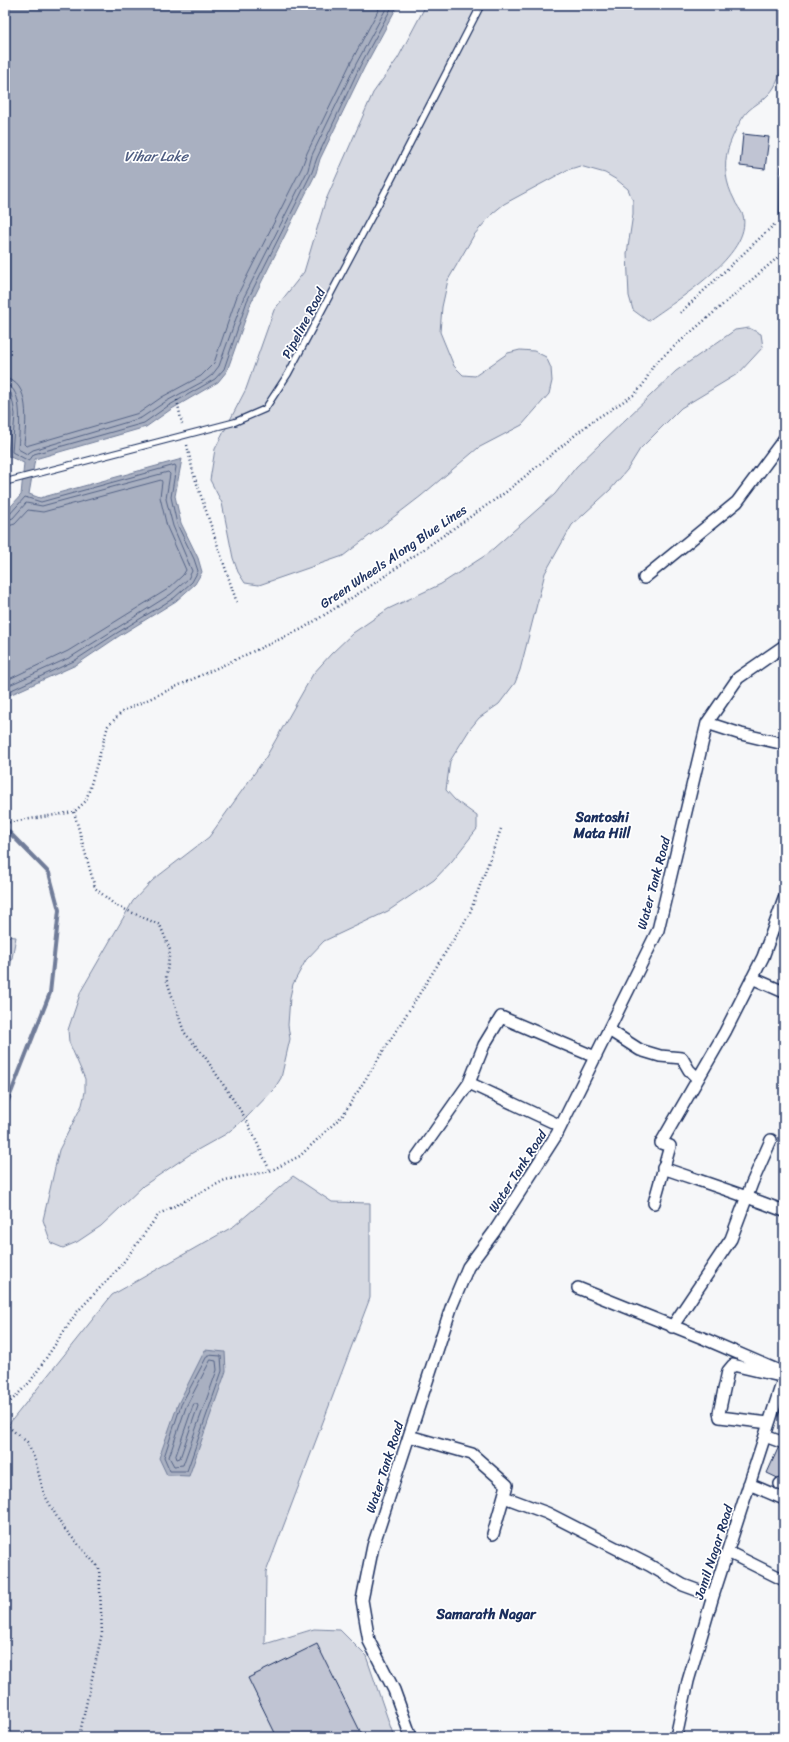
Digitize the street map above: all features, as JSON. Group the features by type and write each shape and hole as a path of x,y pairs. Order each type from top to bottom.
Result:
{"street":[{"path":"644,578 737,502 784,439"},
{"name":"Water Tank Road","path":"411,1737 394,1690 369,1641 362,1600 373,1546 452,1305 468,1267 494,1232 561,1126 658,930 706,723 738,678 784,646"},
{"path":"706,723 741,734 784,744"},
{"path":"654,1203 670,1146 661,1143 725,1032 763,957 784,899"},
{"path":"752,978 784,992"},
{"path":"416,1158 469,1083 484,1045 501,1017 595,1057"},
{"path":"609,1030 640,1050 660,1056 682,1058 688,1070 698,1079"},
{"path":"469,1083 561,1126"},
{"path":"672,1327 732,1239 747,1196 772,1140"},
{"path":"663,1168 727,1191 747,1196 784,1211"},
{"path":"578,1288 705,1339 784,1373"},
{"path":"769,1423 720,1417 719,1413 728,1371 733,1365 784,1377"},
{"name":"Jamil Nagar Road","path":"676,1737 688,1682 713,1596 784,1377"},
{"path":"409,1436 472,1454 507,1485 493,1534"},
{"path":"765,1436 784,1443"},
{"path":"749,1484 784,1499"},
{"path":"504,1498 547,1513 649,1565 683,1585 713,1596"},
{"path":"728,1552 784,1580"}],"lane":[{"name":"Pipeline Road","path":"5,482 235,422 265,409 291,367 388,186 481,5"},
{"path":"782,217 784,168"}],"path":[{"path":"680,313 782,217"},
{"name":"Green Wheels Along Blue Lines","path":"74,812 86,801 108,726 123,711 302,629 369,586 493,501 590,422 635,394 643,385 654,364 784,252"},
{"path":"177,400 182,424"},
{"path":"187,445 193,472 238,603"},
{"path":"5,823 74,812 95,888 115,905 160,925 170,950 166,978 184,1032 205,1056 246,1119 270,1171"},
{"path":"5,1406 30,1382 77,1312 119,1268 159,1214 225,1180 270,1171 300,1156 343,1115 469,915 501,829"},
{"path":"5,1424 27,1442 44,1494 62,1526 99,1568 102,1633 79,1737"}],"shaded area":[{"path":"426,5 784,5 784,61 778,79 769,94 748,111 742,119 731,140 726,155 727,181 731,193 743,215 743,230 736,246 709,276 648,321 633,310 629,296 627,254 633,214 633,201 628,189 617,180 605,173 580,166 567,170 504,204 493,213 474,235 448,280 442,307 440,332 454,366 463,375 475,376 508,353 520,350 534,351 546,357 551,368 552,381 549,394 522,425 478,448 421,496 343,556 259,585 245,583 238,572 233,558 222,503 210,480 215,449 246,389 274,310 304,272 325,202 373,93 398,58"},
{"path":"749,328 761,334 763,347 739,373 681,408 640,449 627,470 610,490 572,525 545,573 520,670 515,683 499,704 479,718 470,729 450,761 446,790 455,800 477,816 477,829 452,861 434,880 388,911 324,941 306,960 293,984 290,997 288,1025 290,1039 281,1078 274,1089 247,1117 226,1134 192,1153 143,1186 101,1226 77,1242 63,1248 51,1243 43,1220 59,1150 82,1105 85,1092 85,1079 69,1042 68,1030 81,991 133,901 153,880 209,837 266,757 313,674 353,633 388,609 441,584 486,555 555,494 576,467 676,371 735,330"},
{"path":"5,936 16,937 5,995"},
{"path":"293,1176 332,1202 370,1203 370,1298 266,1572 265,1644 314,1629 340,1630 366,1656 394,1737 5,1737 5,1429 112,1295 234,1226"}],"water":[{"name":"Vihar Lake","path":"5,5 398,5 364,68 320,159 316,173 251,303 227,371 218,382 170,410 146,427 35,459 29,494 40,498 182,459 175,496 181,523 198,558 202,572 195,584 176,601 119,636 76,665 5,697 5,513 21,495 24,463 8,456 11,415 5,385"},
{"path":"205,1350 225,1352 226,1371 189,1476 167,1475 159,1458 178,1404"}],"building":[{"path":"743,134 769,137 765,169 740,166"},
{"path":"780,1444 784,1446 784,1481 767,1473"},
{"path":"317,1644 363,1737 277,1737 248,1678"}],"waterway":[{"path":"5,1108 50,993 59,910 49,873 6,829"}],"district":[{"name":"Santoshi Mata Hill","path":"602,826"},
{"name":"Samarath Nagar","path":"486,1614"}]}
